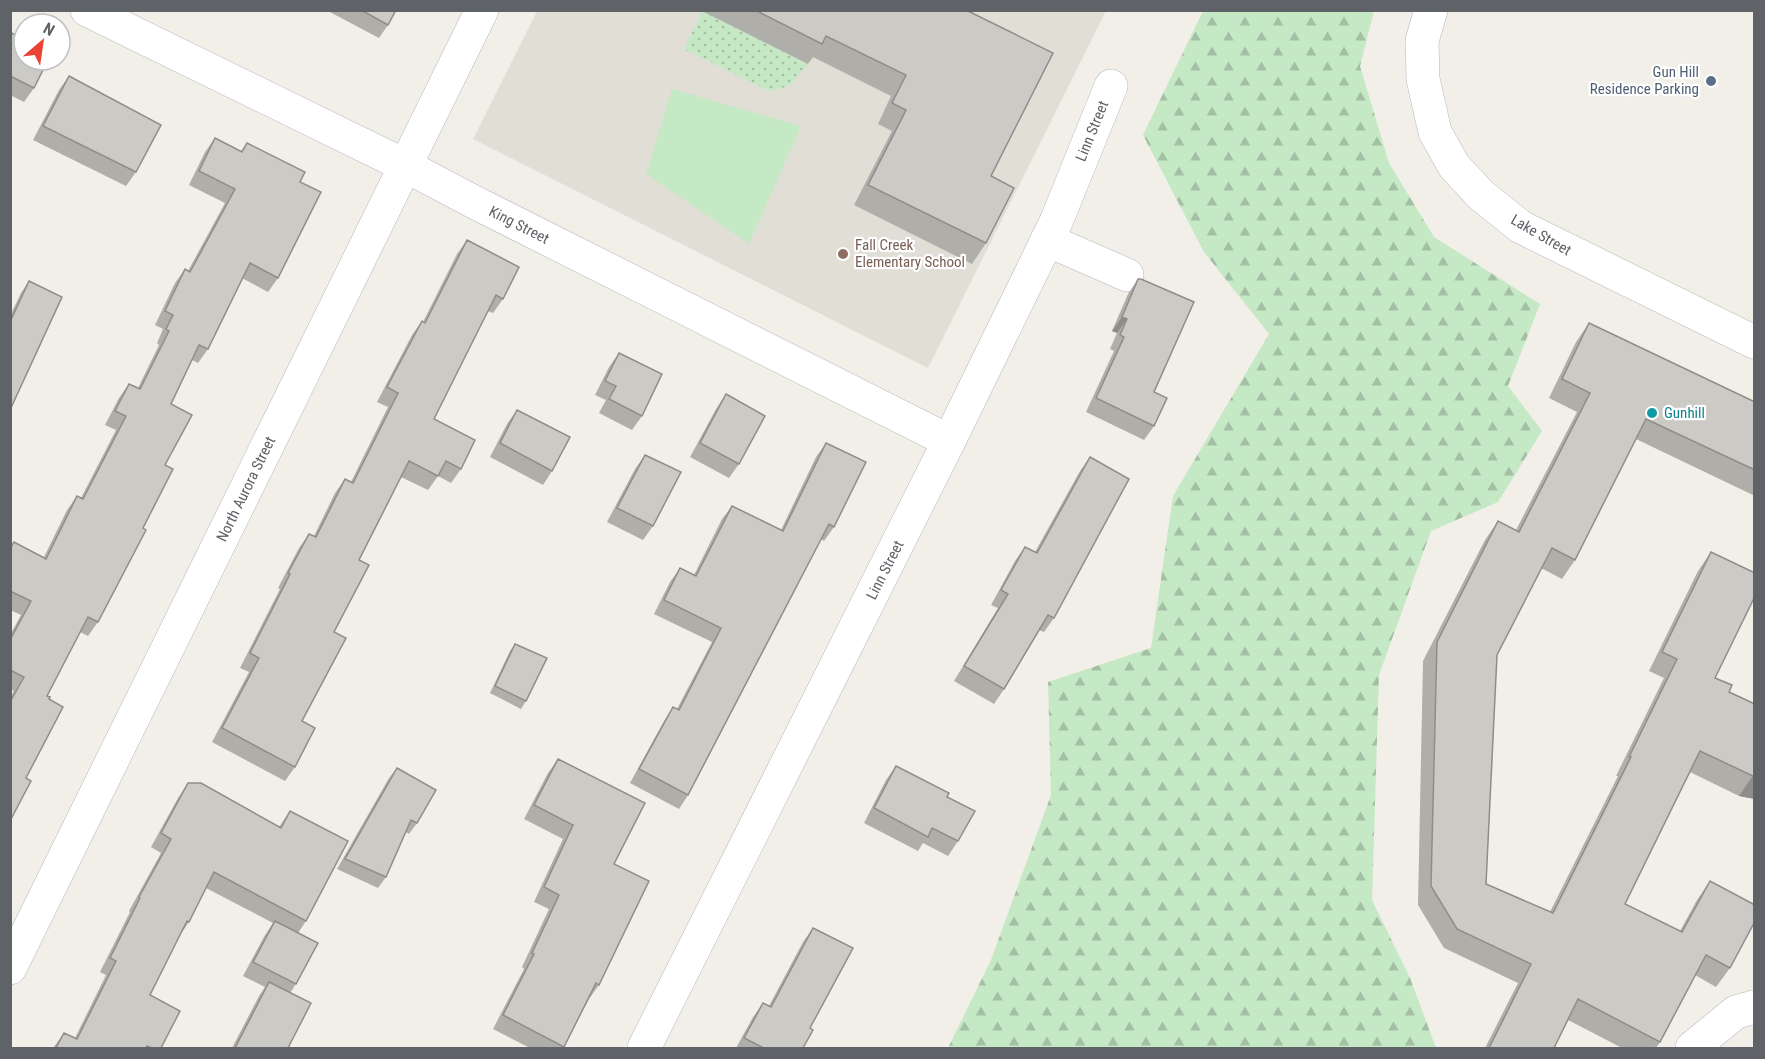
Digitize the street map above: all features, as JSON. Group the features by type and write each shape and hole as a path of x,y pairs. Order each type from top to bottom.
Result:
{"street":[{"name":"King Street","path":"87,10 406,166 949,441"},
{"name":"North Aurora Street","path":"10,968 482,10"},
{"name":"Lake Street","path":"1431,10 1422,41 1423,79 1435,132 1454,166 1481,195 1521,227 1755,342"},
{"name":"Linn Street","path":"644,1048 949,441 1056,222 1111,86"},
{"path":"1047,240 1127,275"},
{"path":"1692,1048 1736,1012 1755,1007"}],"shaded area":[{"name":"Fall Creek Elementary School","path":"537,11 1106,11 928,368 473,139"}],"green space":[{"path":"703,11 808,64 789,86 769,91 684,49"},
{"path":"1203,11 1374,11 1360,66 1389,163 1434,237 1540,304 1508,386 1542,431 1498,502 1431,531 1379,675 1372,900 1410,978 1436,1048 948,1048 991,960 1051,795 1048,682 1151,648 1173,496 1269,334 1204,252 1143,135"},
{"path":"672,89 801,126 749,244 646,174"}],"building":[{"path":"361,10 396,10 388,25"},
{"name":"Fall Creek Elementary School","path":"755,10 966,10 1053,53 991,176 1014,188 986,243 868,185 906,110 892,103 906,75 826,36 822,44"},
{"path":"10,32 12,33 12,72 42,72 34,88 10,76"},
{"path":"69,76 161,125 136,172 43,126"},
{"path":"215,138 242,152 247,143 305,172 300,182 321,192 278,278 250,263 208,349 199,345 171,404 192,415 165,465 173,469 143,528 146,530 98,622 88,617 47,696 63,707 26,778 31,781 10,821 10,702 24,677 10,670 10,640 31,601 10,591 10,549 14,542 46,559 77,496 83,499 126,416 115,411 129,384 140,389 169,331 166,329 173,315 165,311 185,269 190,272 235,189 199,171"},
{"path":"467,240 519,267 503,299 496,295 434,419 475,440 461,469 446,461 438,476 409,461 359,560 369,565 334,632 346,638 302,721 315,728 295,767 222,728 259,658 250,653 290,574 288,573 309,534 316,537 345,479 353,483 398,393 387,387 422,321 425,323"},
{"path":"1138,279 1194,302 1154,392 1167,398 1154,426 1096,398 1124,337 1120,335 1127,319 1122,317"},
{"path":"29,281 62,297 10,410 10,322"},
{"path":"1589,323 1755,402 1755,470 1646,419 1575,560 1552,548 1497,655 1486,884 1553,913 1677,659 1662,652 1711,552 1755,573 1755,596 1715,678 1732,685 1729,692 1755,704 1755,777 1700,751 1625,904 1682,932 1710,881 1755,905 1755,921 1730,968 1706,955 1660,1042 1578,999 1554,1048 1489,1048 1531,964 1457,929 1431,886 1437,642 1498,521 1519,532 1590,393 1562,379"},
{"path":"619,353 662,374 642,416 609,399 616,386 605,381"},
{"path":"726,394 765,416 739,464 700,443"},
{"path":"517,410 570,437 552,471 500,443"},
{"path":"826,443 866,462 834,527 829,524 688,795 639,769 673,707 679,710 721,628 664,600 680,568 696,576 732,506 783,531"},
{"path":"645,455 681,472 653,526 617,508"},
{"path":"1090,457 1129,479 1054,618 1048,615 1004,689 964,666 1008,594 1001,590 1025,547 1037,553"},
{"path":"515,644 547,658 526,701 495,686"},
{"path":"558,759 645,803 614,864 649,881 599,985 596,983 564,1047 503,1015 534,954 532,953 559,895 544,887 573,825 534,805"},
{"path":"896,766 949,793 947,797 975,811 958,841 932,828 928,837 874,808"},
{"path":"397,768 436,790 417,823 411,820 386,877 345,859"},
{"path":"188,783 201,783 281,828 290,811 348,841 306,921 214,872 150,995 180,1011 161,1048 147,1046 146,1048 56,1048 64,1033 77,1039 116,961 110,958 139,897 171,839 161,833"},
{"path":"275,921 318,943 296,984 253,962"},
{"path":"813,928 853,948 810,1028 813,1030 803,1048 764,1048 744,1038 763,1003 771,1007"},
{"path":"269,982 311,1003 288,1048 235,1048"}],"place":[{"name":"Gun Hill Residence Parking","path":"1711,81"},
{"name":"Fall Creek Elementary School","path":"843,254"},
{"name":"Gunhill","path":"1652,413"}]}
